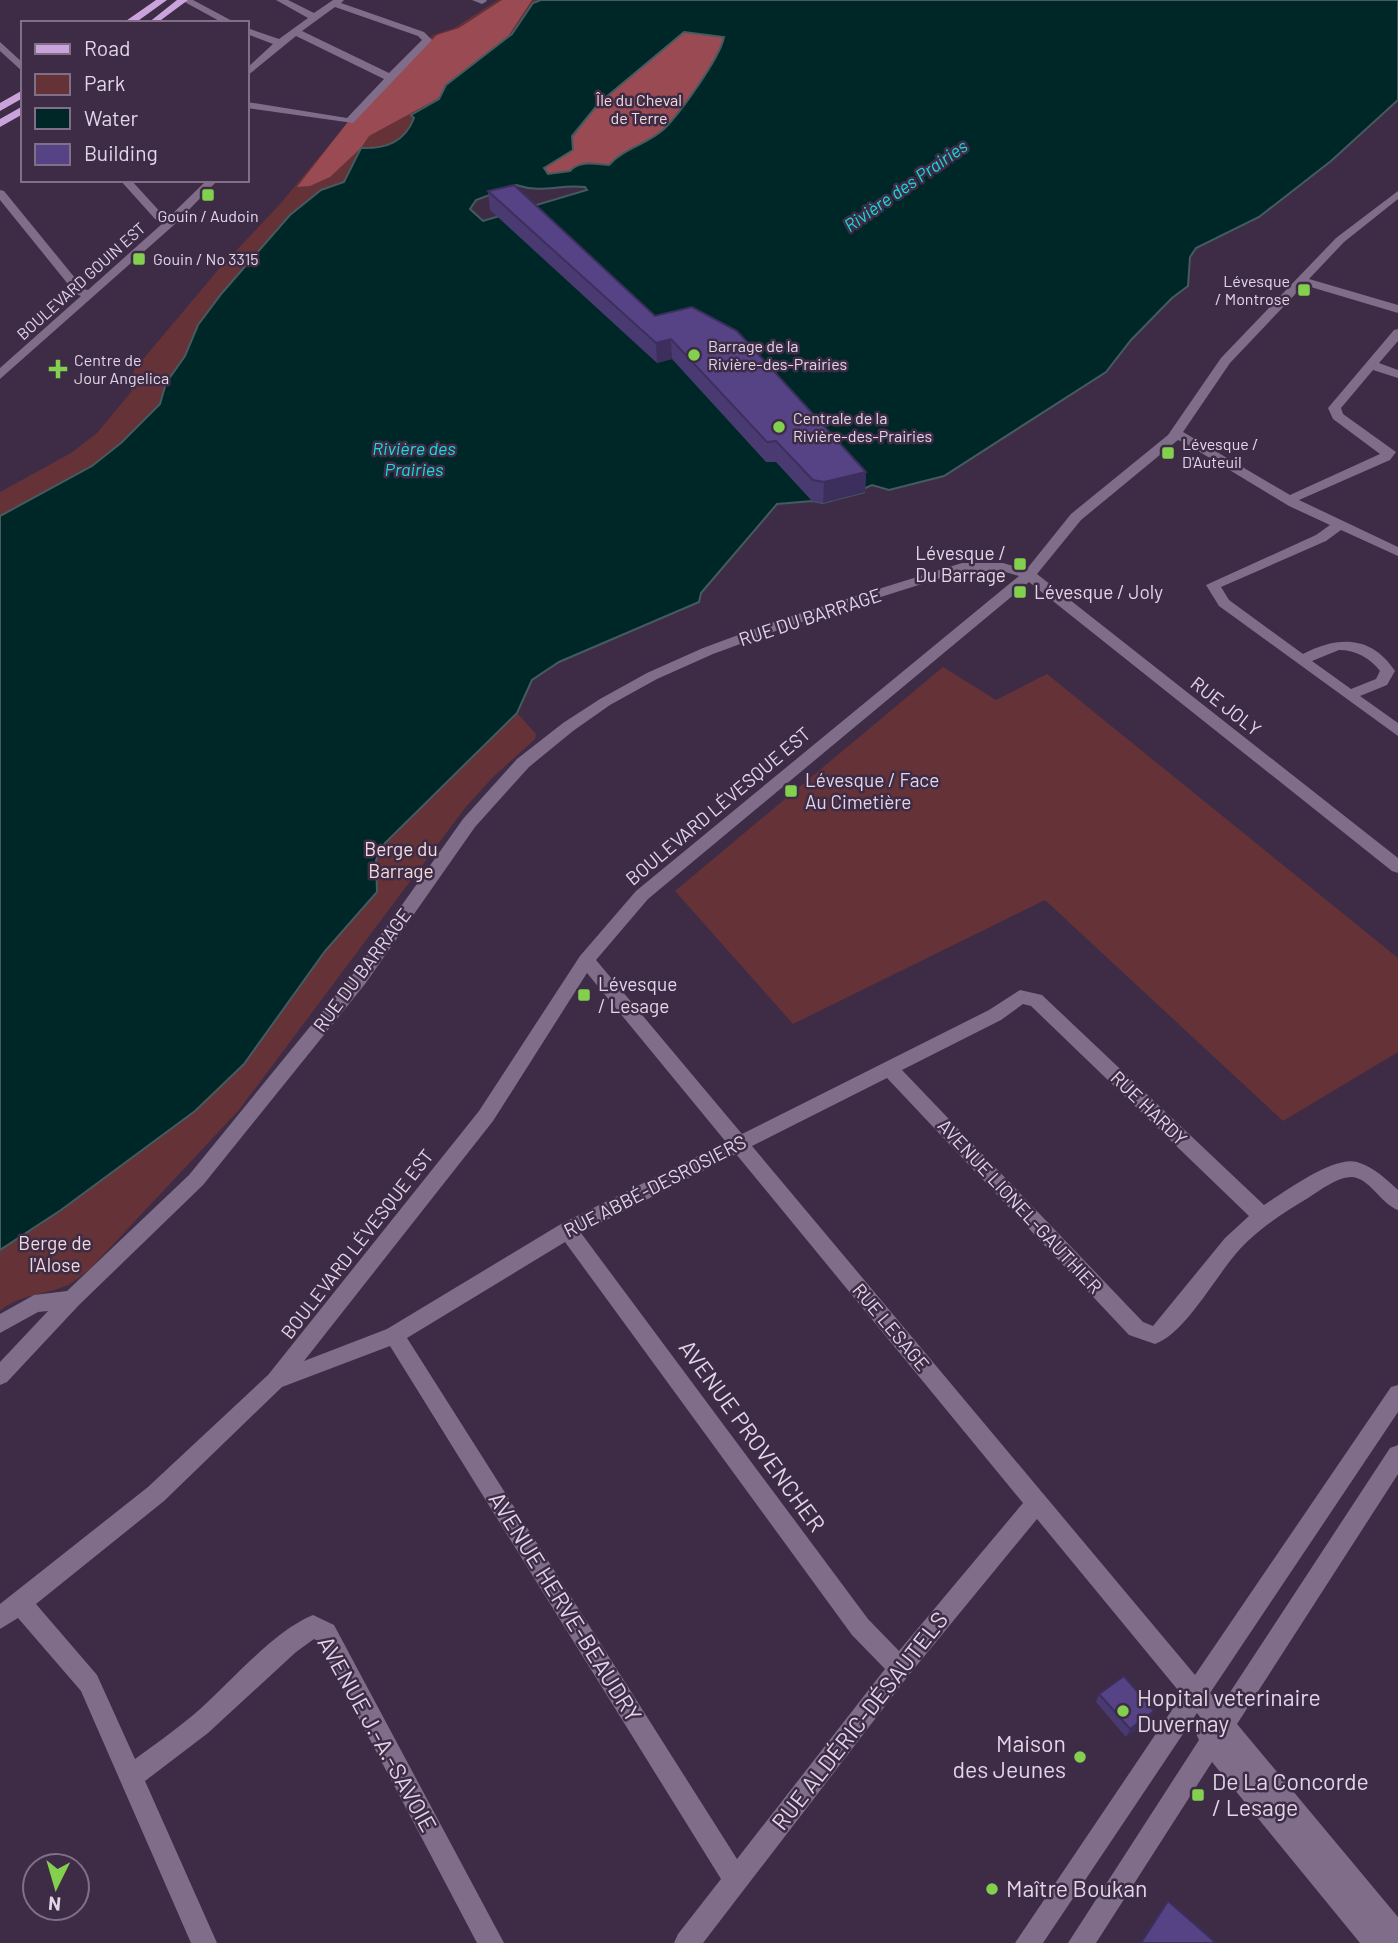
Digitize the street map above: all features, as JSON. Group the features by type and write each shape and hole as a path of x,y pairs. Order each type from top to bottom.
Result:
{"main road":[{"path":"131,21 164,0 182,2"},
{"path":"153,21 182,2"},
{"path":"0,108 21,94"},
{"path":"0,124 21,110"}],"street":[{"path":"281,0 316,18"},
{"path":"182,2 207,21"},
{"path":"182,2 226,21"},
{"path":"248,72 269,51 337,2 421,33 428,40 349,121 248,105"},
{"path":"248,31 280,43"},
{"path":"296,32 391,78"},
{"path":"0,45 21,67"},
{"path":"256,48 269,51"},
{"path":"127,182 159,218 171,222"},
{"name":"BOULEVARD GOUIN EST","path":"0,375 171,222 211,182"},
{"path":"0,193 79,292 91,294"},
{"name":"BOULEVARD LÉVESQUE EST","path":"0,1618 156,1494 275,1381 486,1116 586,960 642,895 1029,575 1076,517 1176,434 1225,361 1340,240 1398,194"},
{"path":"1302,281 1398,309"},
{"path":"1289,500 1385,457 1389,452 1338,416 1334,408 1398,333"},
{"path":"1371,365 1398,374"},
{"path":"1176,434 1289,500 1398,552"},
{"path":"1340,525 1321,538 1213,585 1224,603 1398,731"},
{"name":"RUE DU BARRAGE","path":"0,1376 72,1299 197,1180 359,979 469,823 523,763 568,727 605,702 652,676 708,651 787,622 962,567 1003,567 1029,575"},
{"name":"RUE JOLY","path":"1029,575 1398,867"},
{"path":"1302,660 1339,644 1381,660 1388,671 1382,682 1349,695"},
{"name":"RUE LESAGE","path":"586,960 1195,1695"},
{"name":"RUE ABBÉ-DESROSIERS","path":"275,1381 394,1335 568,1230 995,1015 1020,997 1036,1000"},
{"name":"RUE HARDY","path":"1036,1000 1262,1216"},
{"name":"AVENUE LIONEL-GAUTHIER","path":"890,1069 1136,1329 1155,1335 1165,1329 1233,1244 1262,1216"},
{"path":"1262,1216 1333,1173 1354,1169 1368,1175 1398,1202"},
{"name":"AVENUE PROVENCHER","path":"568,1230 860,1627 900,1668"},
{"path":"0,1324 34,1304 72,1299"},
{"name":"AVENUE HERVE-BEAUDRY","path":"394,1335 735,1880"},
{"path":"1028,1943 1398,1394"},
{"path":"1081,1943 1398,1455"},
{"name":"RUE ALDÉRIC-DÉSAUTELS","path":"687,1943 900,1668 1037,1503"},
{"path":"20,1603 89,1683 204,1943"},
{"name":"AVENUE J.-A.-SAVOIE","path":"130,1777 200,1725 288,1644 313,1626 326,1633 491,1943"},
{"path":"1195,1695 1215,1733 1377,1943"},
{"path":"1215,1733 1398,1937"}],"green space":[{"path":"498,0 541,0 533,3 512,34 446,85 439,99 412,115 414,118 410,126 400,138 379,147 361,148 344,182 321,190 290,215 222,293 198,325 185,356 166,383 160,404 121,443 92,466 0,516 0,492 71,453 97,433 131,392 134,370 349,121 433,35 454,28"},
{"path":"502,0 532,0 509,35 437,99 369,136 361,148 330,177 310,186 297,187 347,123 437,35 459,28"},
{"name":"Île du Cheval de Terre","path":"684,32 724,37 707,71 680,111 664,129 622,154 610,165 548,174 543,168 552,164 599,103"},
{"path":"943,667 996,700 1047,674 1398,958 1398,1052 1283,1121 1045,900 793,1024 675,891"},
{"name":"Berge de l'Alose","path":"517,713 536,734 535,739 492,778 465,808 239,1110 91,1268 68,1285 16,1301 0,1311 0,1250 61,1210 195,1111 244,1064 325,951 377,892 376,860 385,843"}],"water":[{"name":"Rivière des Prairies","path":"541,0 1398,0 1398,100 1331,161 1259,217 1196,248 1190,257 1188,286 1172,298 1131,340 1106,372 944,476 889,490 872,485 858,491 865,492 823,503 812,501 777,504 701,593 699,602 559,662 532,680 517,713 385,843 376,860 377,892 325,951 244,1064 195,1111 61,1210 0,1250 0,516 92,466 121,443 160,404 166,383 185,356 198,325 222,293 290,215 321,190 344,182 361,148 379,147 400,138 414,118 411,115 439,99 446,85 512,34 533,3","holes":["684,32 724,37 707,71 680,111 664,129 609,165 583,164 570,171 548,174 544,168 573,150 572,136 599,103","516,185 535,189 585,187 587,190 483,221 470,209 476,200"]}],"building":[{"path":"514,185 655,316 692,307 737,331 866,472 824,482 813,480 776,441 767,442 671,339 656,343 488,191"},
{"name":"Hopital veterinaire Duvernay","path":"1124,1676 1154,1711 1130,1729 1099,1694"},
{"path":"1168,1901 1216,1943 1141,1943"}],"place":[{"name":"Gouin / Audoin","path":"208,195"},
{"name":"Gouin / No 3315","path":"139,259"},
{"name":"Lévesque / Montrose","path":"1304,290"},
{"name":"Barrage de la Rivière-des-Prairies","path":"694,355"},
{"name":"Centre de Jour Angelica","path":"58,369"},
{"name":"Centrale de la Rivière-des-Prairies","path":"779,427"},
{"name":"Lévesque / D'Auteuil","path":"1168,453"},
{"name":"Lévesque / Du Barrage","path":"1020,564"},
{"name":"Lévesque / Joly","path":"1020,592"},
{"name":"Lévesque / Face Au Cimetière","path":"791,791"},
{"name":"Lévesque / Lesage","path":"584,995"},
{"name":"Hopital veterinaire Duvernay","path":"1123,1711"},
{"name":"Maison des Jeunes","path":"1080,1757"},
{"name":"De La Concorde / Lesage","path":"1198,1795"},
{"name":"Maître Boukan","path":"992,1889"}],"park label":[{"name":"Berge du Barrage","path":"401,860"}]}
